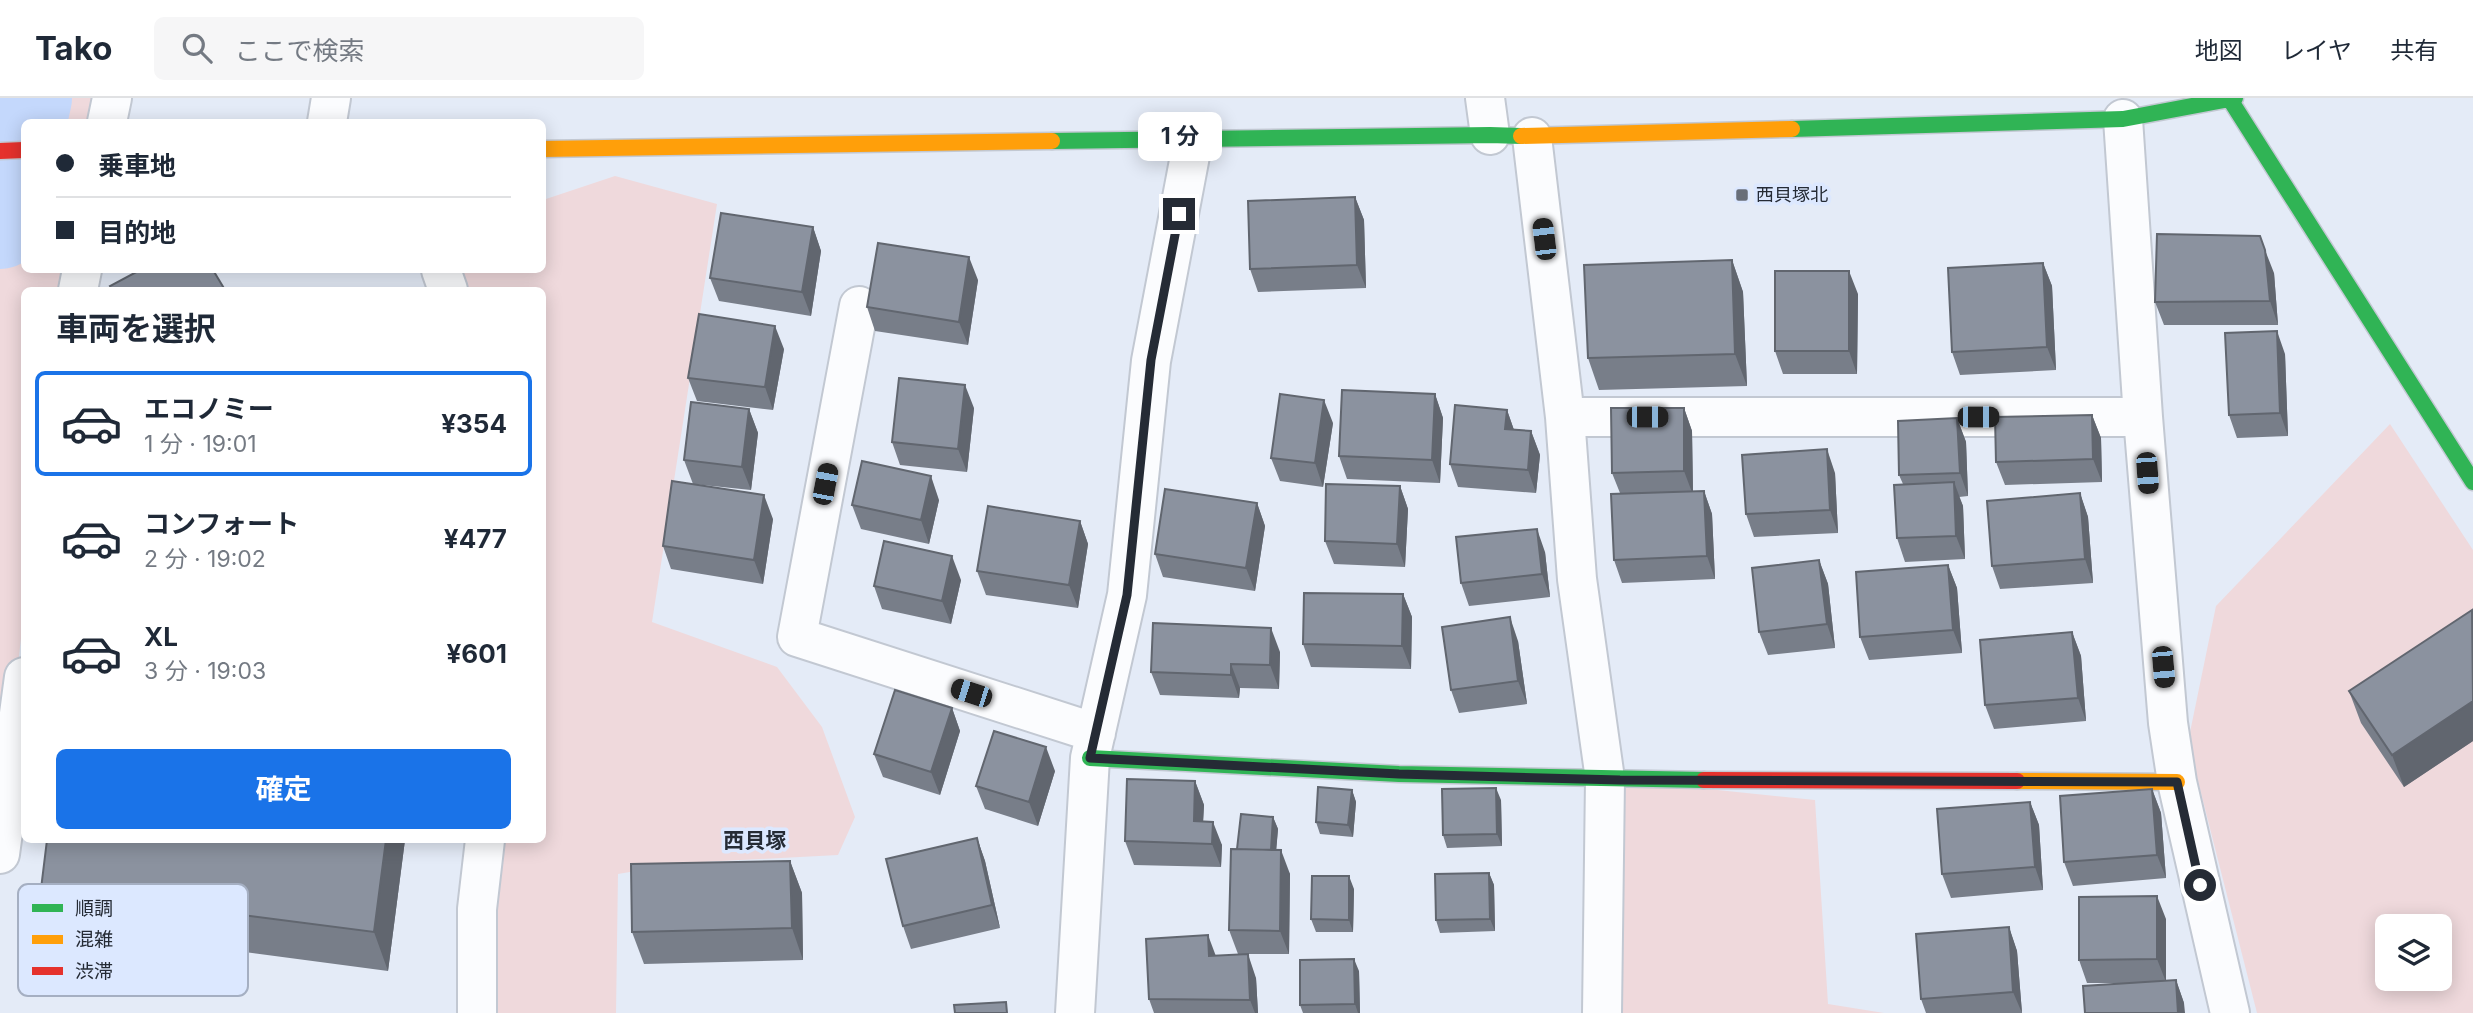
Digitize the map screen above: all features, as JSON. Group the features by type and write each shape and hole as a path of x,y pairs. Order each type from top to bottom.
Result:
{"street":[{"path":"108,119 112,98"},
{"path":"328,119 331,98"},
{"path":"546,149 1193,140 1487,116 1532,137 2123,119 2231,99 2473,482"},
{"path":"2123,119 2143,417 2168,723 2177,782 2230,1013"},
{"path":"1532,137 1565,417 1577,579 1605,779 1602,1013"},
{"path":"1075,1013 1093,745 1127,595 1151,360 1193,140"},
{"path":"0,151 21,150"},
{"path":"859,306 797,637 1093,745 1399,774 1605,779 2177,782"},
{"path":"1565,417 2143,417"},
{"path":"0,854 21,699"},
{"path":"477,1013 477,909 485,843"}],"shaded area":[{"path":"0,98 109,98 106,119 21,119 21,273 81,273 79,287 21,287 21,638 0,817"},
{"path":"615,176 717,204 652,622 777,667 822,727 855,817 838,855 683,863 618,874 616,1013 460,1013 483,843 546,843 546,287 453,287 462,273 546,273 546,199"},
{"path":"2390,424 2473,550 2473,1013 2257,1013 2188,742 2216,606"},
{"path":"1621,780 1815,800 1828,1004 1884,1013 1618,1013"}],"building":[{"path":"1355,197 1357,265 1250,269 1248,201"},
{"path":"721,213 813,227 802,292 710,278"},
{"path":"2157,234 2260,236 2265,250 2270,301 2155,302"},
{"path":"878,243 969,257 959,322 867,307"},
{"path":"1732,260 1735,354 1588,358 1584,265"},
{"path":"2043,263 2047,347 1952,352 1948,268"},
{"path":"1775,271 1849,271 1849,351 1775,351"},
{"path":"134,273 215,273 223,287 111,287"},
{"path":"699,314 775,326 765,387 688,378"},
{"path":"2277,331 2280,413 2229,415 2225,333"},
{"path":"899,378 965,385 958,449 892,442"},
{"path":"1342,390 1435,394 1432,460 1339,456"},
{"path":"1280,394 1324,400 1315,463 1271,458"},
{"path":"691,402 749,409 742,467 684,460"},
{"path":"1455,405 1507,410 1505,429 1531,431 1528,470 1450,464"},
{"path":"1611,408 1684,408 1684,471 1612,473"},
{"path":"2092,415 2093,459 1996,462 1995,417"},
{"path":"1957,418 1960,473 1899,475 1898,421"},
{"path":"1827,449 1830,510 1746,514 1742,455"},
{"path":"862,461 931,476 921,520 852,505"},
{"path":"672,481 764,495 754,560 663,546"},
{"path":"1954,482 1956,536 1897,538 1894,485"},
{"path":"1326,484 1400,486 1397,544 1325,541"},
{"path":"1165,489 1257,503 1246,568 1155,554"},
{"path":"1704,491 1707,556 1614,560 1611,494"},
{"path":"2080,493 2085,559 1992,566 1987,501"},
{"path":"988,506 1080,521 1069,585 977,571"},
{"path":"1537,529 1542,574 1461,583 1456,537"},
{"path":"884,541 952,556 942,601 874,586"},
{"path":"1819,560 1827,624 1759,632 1752,568"},
{"path":"1948,565 1953,630 1860,637 1856,572"},
{"path":"1304,593 1403,594 1402,646 1303,644"},
{"path":"2472,610 2473,701 2392,755 2349,691"},
{"path":"1510,617 1518,681 1451,690 1442,627"},
{"path":"1153,623 1271,628 1270,665 1231,664 1231,675 1151,672"},
{"path":"2072,632 2078,698 1985,705 1980,640"},
{"path":"895,690 952,708 931,772 874,754"},
{"path":"994,731 1046,747 1029,802 976,786"},
{"path":"1127,779 1195,781 1194,821 1213,822 1212,844 1125,841"},
{"path":"1318,787 1352,790 1348,825 1316,822"},
{"path":"1496,788 1497,834 1443,835 1442,789"},
{"path":"2152,789 2157,855 2064,862 2060,796"},
{"path":"2030,802 2035,867 1942,874 1937,809"},
{"path":"1241,814 1273,817 1271,850 1237,849"},
{"path":"977,838 992,905 903,926 886,859"},
{"path":"47,843 386,843 374,932 248,916 248,884 42,884"},
{"path":"1231,849 1281,850 1280,931 1229,930"},
{"path":"790,861 792,928 632,932 631,864"},
{"path":"1489,873 1490,919 1436,920 1435,874"},
{"path":"1312,876 1349,876 1349,920 1311,919"},
{"path":"2157,896 2157,959 2079,960 2079,897"},
{"path":"2009,927 2013,992 1921,999 1916,934"},
{"path":"1208,935 1209,956 1248,954 1250,1000 1149,999 1146,939"},
{"path":"1354,959 1355,1004 1300,1005 1300,960"},
{"path":"2176,980 2178,1013 2085,1013 2083,986"},
{"path":"1006,1002 1007,1013 955,1013 954,1005"}],"waterway":[{"path":"23,119 28,98"},
{"path":"0,225 21,130"}],"traffic: fast":[{"path":"2229,98 2473,482"},
{"path":"1792,129 2123,119 2235,98"},
{"path":"1052,141 1521,136"},
{"path":"1090,758 1399,774 1704,780"}],"traffic: slow":[{"path":"1521,136 1792,129"},
{"path":"546,149 1052,141"},
{"path":"2017,781 2177,782"}],"traffic: jam":[{"path":"0,151 21,150"},
{"path":"1704,780 2017,781"}],"place":[{"name":"西貝塚北","path":"1742,195"}],"district":[{"name":"西貝塚","path":"755,841"}],"route":[{"path":"1179,214 1151,360 1127,595 1090,758 1399,774 1620,780 2177,782 2200,885"}]}
